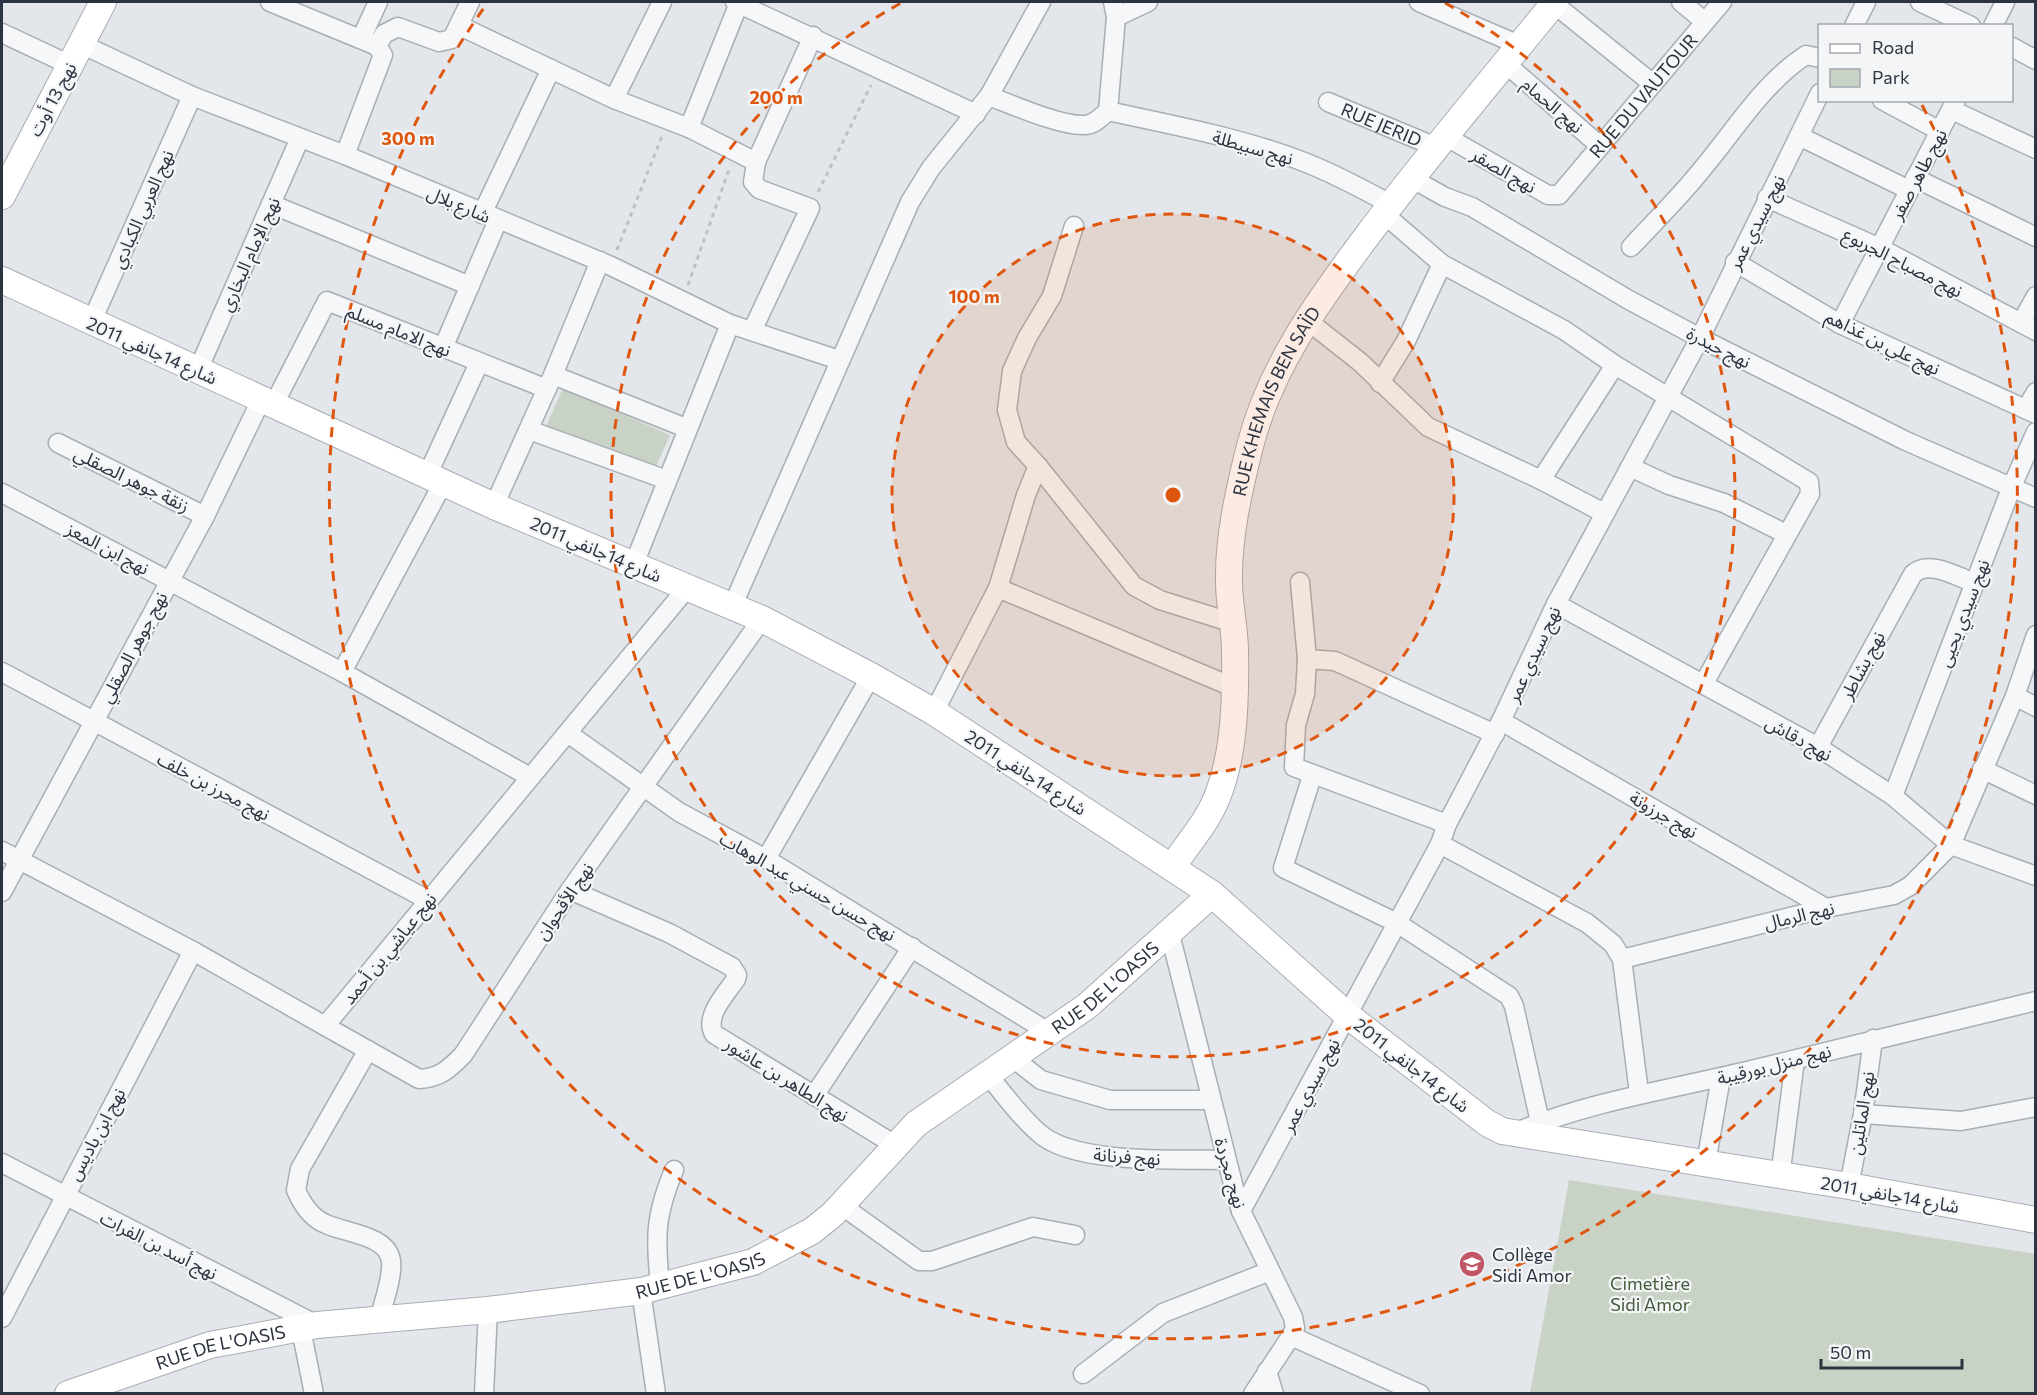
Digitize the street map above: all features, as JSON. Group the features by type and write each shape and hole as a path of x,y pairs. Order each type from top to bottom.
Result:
{"street":[{"name":"نهج 13 أوت","path":"2,196 103,2"},
{"path":"270,2 369,42 383,55 345,155"},
{"path":"369,42 378,2"},
{"path":"369,42 390,29 398,27 439,42 452,39 470,2"},
{"path":"614,99 662,2"},
{"path":"689,128 737,2 976,114"},
{"path":"732,607 838,360 910,202 955,136 989,96 1041,2"},
{"path":"989,96 1037,115 1084,125 1098,121 1108,111 1114,9 1148,2"},
{"name":"نهج الحمام","path":"1419,2 1512,54 1600,146"},
{"path":"1554,2 1653,84"},
{"name":"RUE KHEMAIS BEN SAÏD","path":"1172,867 1213,805 1227,764 1235,714 1233,623 1229,582 1233,528 1250,445 1263,402 1308,321 1387,209 1554,2"},
{"path":"1681,2 1704,21"},
{"name":"RUE DU VAUTOUR","path":"1563,191 1722,2"},
{"path":"1855,24 1866,2"},
{"path":"1920,2 1967,24"},
{"path":"1994,24 2005,2"},
{"path":"460,26 614,99 689,128 756,162"},
{"name":"شارع بلال","path":"2,33 75,55 192,96 345,155 605,263 730,324 838,360"},
{"path":"752,331 810,208 759,189 753,182 756,162 813,36"},
{"path":"2013,48 2036,60"},
{"path":"1631,247 1702,170 1791,64 1806,55 1818,58"},
{"path":"443,348 470,286 490,217 551,69"},
{"name":"نهج العربي الكبادي","path":"91,323 192,96"},
{"name":"نهج سيدي عمر","path":"1241,1211 1440,844 1447,824 1498,728 1556,604 1700,338 1735,262 1818,97"},
{"name":"RUE JERID","path":"1328,102 1440,142"},
{"path":"1886,102 1940,131"},
{"path":"1954,105 2036,149"},
{"name":"نهج طاهر صفر","path":"1840,324 1954,105"},
{"name":"نهج سبيطلة","path":"1108,111 1183,128 1298,159 1346,180 1387,209 1443,264 1564,330 1615,365 1809,482 1810,494 1786,534"},
{"path":"1799,136 2036,237"},
{"name":"نهج الإمام البخاري","path":"198,370 300,138"},
{"name":"نهج الصقر","path":"1440,142 1548,195 1553,196 1563,191"},
{"name":"نهج حيدرة","path":"1411,178 1445,197 1472,207 1629,300 1700,338 1906,441 2036,498"},
{"name":"نهج مصباح الجربوع","path":"1767,198 1880,248 2028,327"},
{"path":"271,204 470,286"},
{"path":"1074,226 1052,296 1027,338 1012,371 1006,410 1016,442 1038,466 1134,586 1160,600 1233,623"},
{"name":"نهج علي بن غذاهم","path":"1735,262 1840,324 2030,411"},
{"path":"494,506 605,263"},
{"path":"1380,382 1406,341 1443,264"},
{"name":"شارع 14جانفي 2011","path":"2,280 91,323 494,506 762,619 871,676 934,712 1212,894 1347,1015 1487,1123 1514,1133 1780,1177 1849,1186 2036,1220"},
{"path":"2028,327 2036,296"},
{"name":"نهج الامام مسلم","path":"267,403 327,301 479,363 550,382 686,428"},
{"path":"1308,321 1360,362 1428,428 1541,480 1604,513"},
{"path":"634,564 686,428 730,324"},
{"path":"342,672 435,479 479,363"},
{"path":"1541,480 1615,365"},
{"path":"2030,411 2036,392"},
{"name":"نهج جوهر الصقلي","path":"2,892 10,855 93,721 267,403"},
{"path":"529,430 667,480"},
{"name":"نهج سيدي يحيى","path":"1893,796 2012,486 2036,432"},
{"name":"زنقة جوهر الصقلي","path":"58,443 205,516"},
{"path":"934,712 998,588 1026,495 1038,466"},
{"path":"1630,467 1669,485 1724,503 1786,534 1704,683"},
{"name":"نهج ابن المعز","path":"2,493 342,672 530,777"},
{"name":"نهج بشاطر","path":"1818,747 1906,584 1919,568 1929,567 1975,583"},
{"path":"1300,582 1307,659 1305,694 1296,725 1294,767 1312,776 1447,824"},
{"name":"نهج عياشي بن أحمد","path":"325,1026 687,588"},
{"path":"998,588 1235,688"},
{"name":"نهج دقاش","path":"1556,604 1818,747 1893,796 1951,845 2036,876"},
{"name":"نهج الأقحوان","path":"325,1026 419,1079 434,1078 447,1072 463,1055 570,890 762,619"},
{"name":"نهج الرمال","path":"1622,959 1826,908 1894,895 1910,886 1951,845 2015,696 2036,634"},
{"name":"نهج جرزونة","path":"1307,659 1335,662 1498,728 1826,908"},
{"name":"نهج محرز بن خلف","path":"2,672 428,900"},
{"path":"766,859 871,676"},
{"path":"2015,696 2036,707"},
{"name":"نهج حسن حسني عبد الوهاب","path":"568,734 679,812 766,859 912,946 1050,1033"},
{"path":"1982,769 2036,795"},
{"path":"1312,776 1283,868 1397,923 1509,996 1514,1006 1540,1122"},
{"path":"1440,844 1587,923 1613,944 1622,959 1639,1093"},
{"path":"10,855 193,951 325,1026"},
{"name":"نهج الطاهر بن عاشور","path":"570,890 669,933 732,968 737,975 736,979 711,1017 710,1028 714,1034 895,1145"},
{"name":"RUE DE L'OASIS","path":"68,1394 210,1345 309,1327 488,1310 650,1288 753,1262 812,1231 841,1205 916,1124 1087,1006 1212,894"},
{"name":"نهج مجردة","path":"1170,934 1210,1100 1241,1211 1293,1317 1295,1328 1291,1336"},
{"path":"814,1096 912,946"},
{"name":"نهج ابن باديس","path":"2,1318 193,951"},
{"name":"نهج منزل بورقيبة","path":"1514,1133 1540,1122 1639,1093 1796,1060 1873,1039 2036,1001"},
{"name":"نهج الماتلين","path":"1849,1186 1863,1113 1873,1039"},
{"path":"368,1050 300,1169 296,1190 312,1215 325,1224 370,1239 389,1253 392,1263 379,1320"},
{"path":"1013,1058 1041,1080 1110,1100 1210,1100"},
{"path":"1780,1177 1796,1060"},
{"name":"نهج فرنانة","path":"987,1075 1040,1135 1075,1150 1108,1157 1226,1160"},
{"path":"1706,1163 1721,1077"},
{"path":"1863,1113 1961,1121 2036,1107"},
{"name":"نهج أسد بن الفرات","path":"2,1163 309,1327"},
{"path":"656,1394 650,1288 657,1220 662,1199 674,1170"},
{"path":"841,1205 919,1261 932,1261 1034,1227 1075,1234"},
{"path":"1083,1374 1163,1313 1270,1271"},
{"path":"484,1394 488,1310"},
{"path":"309,1327 314,1394"},
{"path":"1253,1394 1291,1336 1420,1394"},
{"path":"1267,1371 1274,1394"}],"path":[{"path":"810,208 880,68"},
{"path":"605,263 668,120"},
{"path":"682,301 736,150"}],"green space":[{"path":"563,388 670,435 651,478 544,431"},
{"name":"Cimetière Sidi Amor","path":"1569,1180 2035,1254 2035,1393 1530,1393"}],"place":[{"name":"Collège Sidi Amor","path":"1472,1264"}]}
